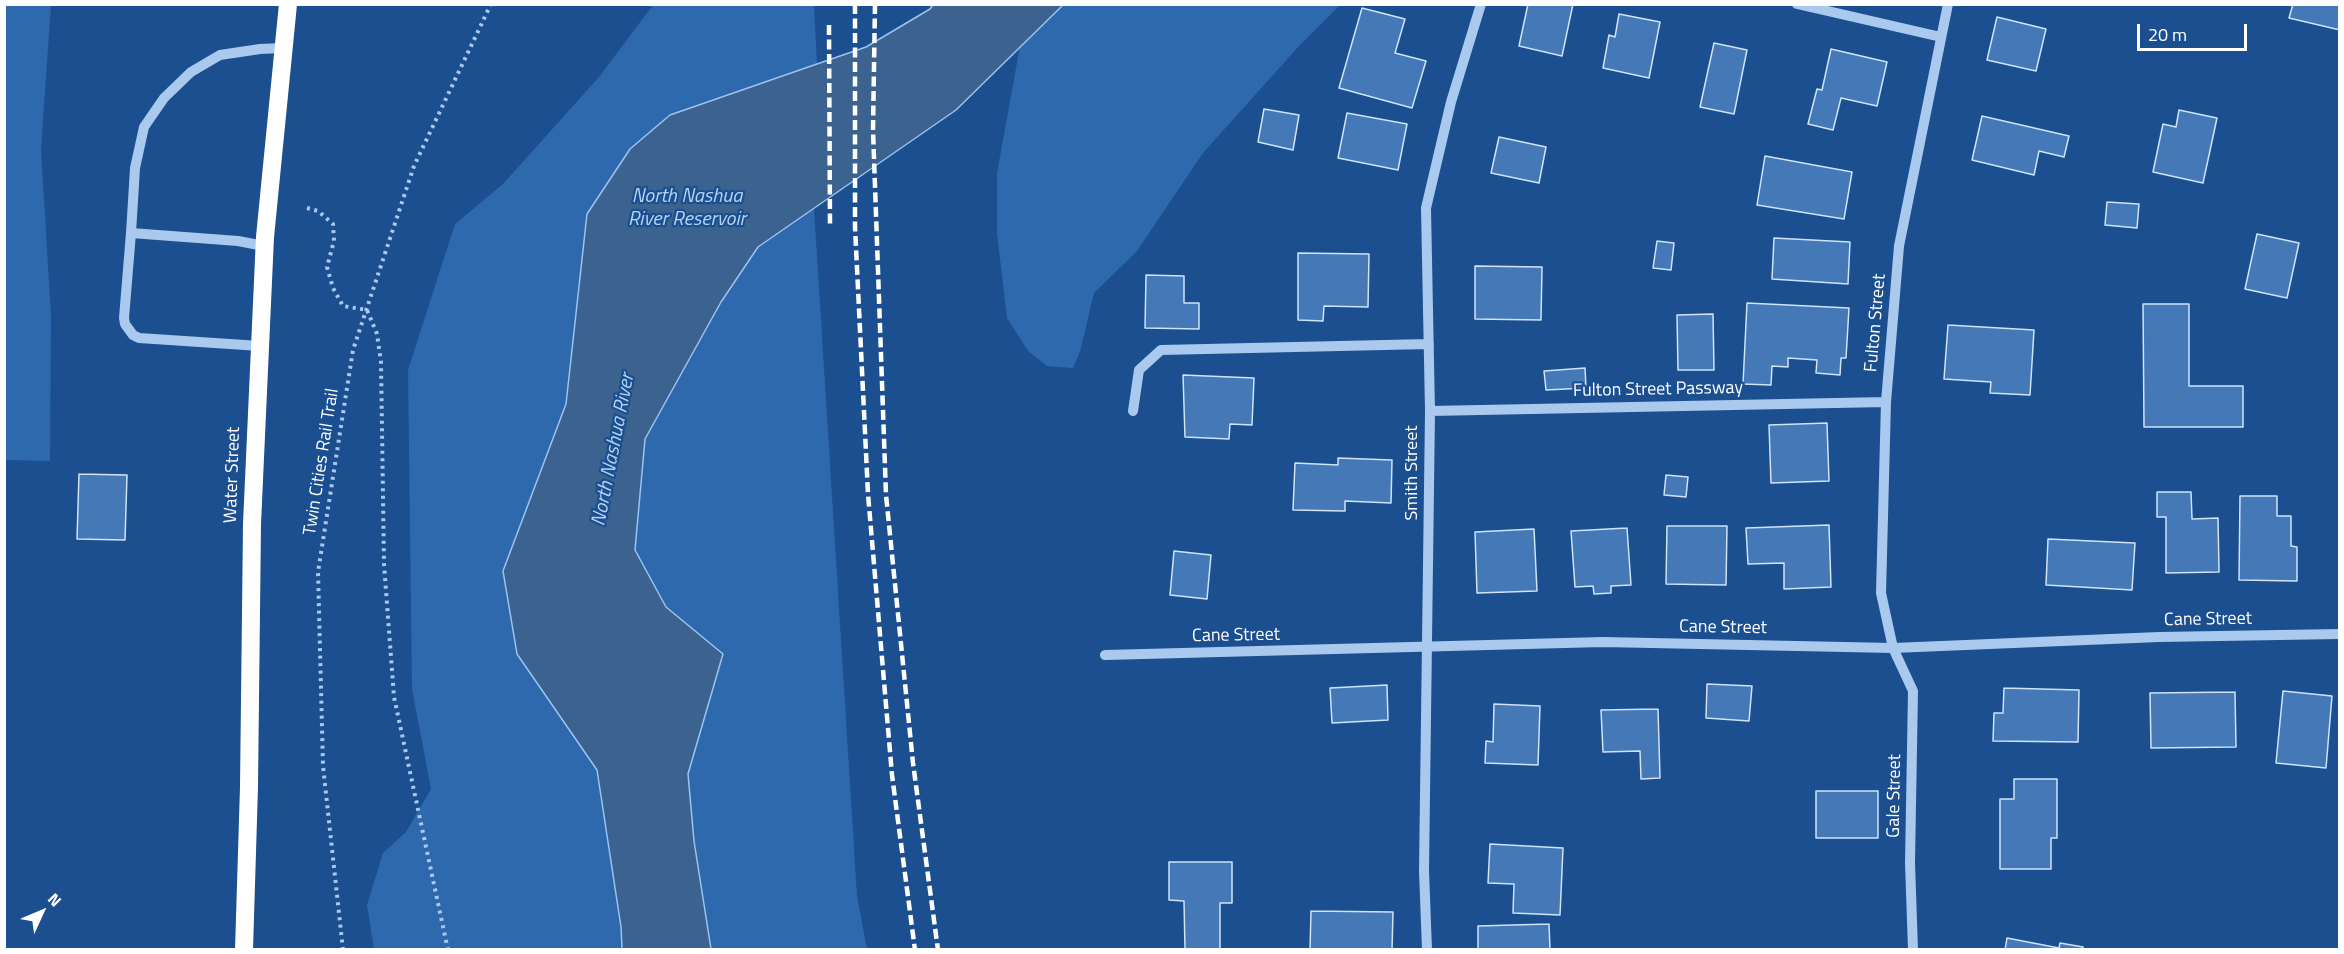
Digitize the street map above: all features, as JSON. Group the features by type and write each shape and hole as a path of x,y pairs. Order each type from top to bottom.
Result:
{"highway":[{"name":"Water Street","path":"244,950 249,787 252,524 264,246 288,4"}],"street":[{"name":"Smith Street","path":"1427,950 1425,871 1430,411 1426,208 1451,102 1481,4"},
{"path":"1797,4 1941,37"},
{"name":"Fulton Street","path":"1893,648 1881,593 1886,402 1899,246 1948,4"},
{"path":"260,346 139,338 133,335 125,324 135,168 144,127 164,98 191,72 220,55 283,48"},
{"path":"131,233 264,246"},
{"path":"1133,411 1139,370 1161,351 1429,344"},
{"name":"Fulton Street Passway","path":"1430,411 1886,402"},
{"name":"Cane Street","path":"1105,655 1604,642 1893,648 2340,634"},
{"name":"Gale Street","path":"1893,648 1913,691 1910,863 1913,950"}],"path":[{"name":"Twin Cities Rail Trail","path":"343,950 323,766 318,572 353,350 414,166 490,4"},
{"path":"307,208 318,211 333,224 334,241 327,267 333,288 343,306 367,310 377,334 381,362 384,564 394,697 448,950"}],"shaded area":[{"path":"5,4 51,5 41,149 51,316 50,461 5,460"},
{"path":"653,5 814,5 817,64 670,115 587,214 566,404 503,571 517,654 597,770 621,927 622,949 374,949 367,905 383,853 406,832 431,789 412,689 408,370 455,224 503,184 599,77"},
{"path":"1063,5 1340,5 1300,45 1203,153 1137,251 1094,293 1080,352 1073,368 1047,366 1028,351 1007,318 997,234 997,173 1020,46"},
{"path":"814,208 857,896 867,949 711,949 694,841 688,774 722,654 666,607 635,550 645,439 721,302 758,247"}],"water":[{"name":"North Nashua River Reservoir","path":"933,5 1063,5 956,110 758,247 721,302 645,439 635,550 666,607 723,654 688,774 694,841 711,949 622,949 621,927 597,770 517,654 503,571 566,404 587,214 630,149 670,115 866,47"}],"building":[{"path":"1528,4 1573,4 1562,56 1519,46"},
{"path":"2293,4 2340,4 2340,30 2289,18"},
{"path":"1362,8 1405,19 1395,53 1426,61 1412,108 1339,88"},
{"path":"1619,14 1660,22 1649,78 1603,68 1609,35 1615,37"},
{"path":"1997,17 2046,29 2036,71 1987,60"},
{"path":"1714,43 1747,50 1734,114 1700,107"},
{"path":"1831,49 1887,62 1877,106 1841,98 1833,130 1808,124 1817,89 1822,90"},
{"path":"1264,109 1299,115 1293,150 1258,142"},
{"path":"2179,110 2217,118 2203,183 2153,172 2163,124 2176,127"},
{"path":"1347,113 1407,124 1398,170 1338,158"},
{"path":"1982,116 2069,136 2064,157 2039,151 2034,175 1972,160"},
{"path":"1499,137 1546,147 1539,183 1491,173"},
{"path":"1765,156 1852,172 1844,219 1757,205"},
{"path":"2107,202 2139,204 2137,228 2105,225"},
{"path":"2257,234 2299,243 2287,298 2245,289"},
{"path":"1774,238 1850,242 1848,284 1772,279"},
{"path":"1657,241 1674,243 1671,270 1653,268"},
{"path":"1298,253 1369,254 1368,307 1324,306 1323,321 1298,320"},
{"path":"1475,266 1542,267 1541,320 1475,319"},
{"path":"1146,275 1184,276 1184,303 1199,303 1199,329 1145,328"},
{"path":"1747,303 1849,308 1846,358 1841,358 1840,375 1816,373 1817,360 1788,358 1788,367 1772,366 1771,385 1743,384"},
{"path":"2143,304 2189,304 2189,386 2243,386 2243,427 2144,427"},
{"path":"1713,314 1714,370 1678,370 1677,315"},
{"path":"1948,325 2034,330 2030,395 1990,393 1991,382 1944,379"},
{"path":"1585,368 1586,388 1546,390 1544,371"},
{"path":"1183,375 1254,378 1252,425 1230,424 1229,439 1185,437"},
{"path":"1827,423 1829,481 1771,483 1769,425"},
{"path":"1338,458 1392,460 1391,503 1345,501 1345,511 1293,510 1295,463 1338,465"},
{"path":"79,474 127,475 125,540 77,539"},
{"path":"1666,475 1688,477 1686,497 1664,495"},
{"path":"2157,492 2191,492 2192,519 2218,518 2219,572 2166,573 2166,517 2157,517"},
{"path":"2240,496 2277,496 2277,516 2291,516 2291,546 2297,547 2297,581 2239,580"},
{"path":"1829,525 1831,587 1784,589 1784,563 1748,564 1746,528"},
{"path":"1667,526 1727,526 1726,585 1666,584"},
{"path":"1627,528 1631,585 1611,586 1611,593 1594,594 1593,586 1575,587 1571,531"},
{"path":"1534,529 1537,591 1477,593 1475,532"},
{"path":"2048,539 2135,543 2132,590 2046,585"},
{"path":"1174,551 1211,555 1207,599 1170,595"},
{"path":"1707,684 1752,686 1749,721 1706,718"},
{"path":"1387,685 1388,720 1332,723 1330,688"},
{"path":"2004,688 2079,690 2078,742 1993,741 1994,713 2003,713"},
{"path":"2283,691 2332,696 2326,768 2276,763"},
{"path":"2235,692 2236,747 2151,748 2150,693"},
{"path":"1494,704 1540,706 1538,765 1485,763 1486,741 1493,742"},
{"path":"1658,709 1660,778 1641,779 1640,751 1603,752 1601,710"},
{"path":"2014,779 2057,779 2057,838 2051,838 2051,869 2000,869 2000,799 2014,799"},
{"path":"1816,791 1878,791 1878,838 1816,838"},
{"path":"1490,844 1563,848 1560,915 1513,913 1514,884 1488,883"},
{"path":"1169,862 1232,862 1232,903 1220,903 1220,950 1185,950 1184,901 1169,900"},
{"path":"1311,911 1393,912 1392,950 1310,950"},
{"path":"1549,924 1550,950 1478,950 1478,926"},
{"path":"2007,938 2059,948 2060,943 2083,947 2083,950 2005,950"}],"railway":[{"path":"855,4 855,227 868,494 892,775 915,950"},
{"path":"875,4 873,130 886,495 913,763 938,950"},
{"path":"829,25 830,226"}],"water label":[{"name":"North Nashua River","path":"614,450"}]}
